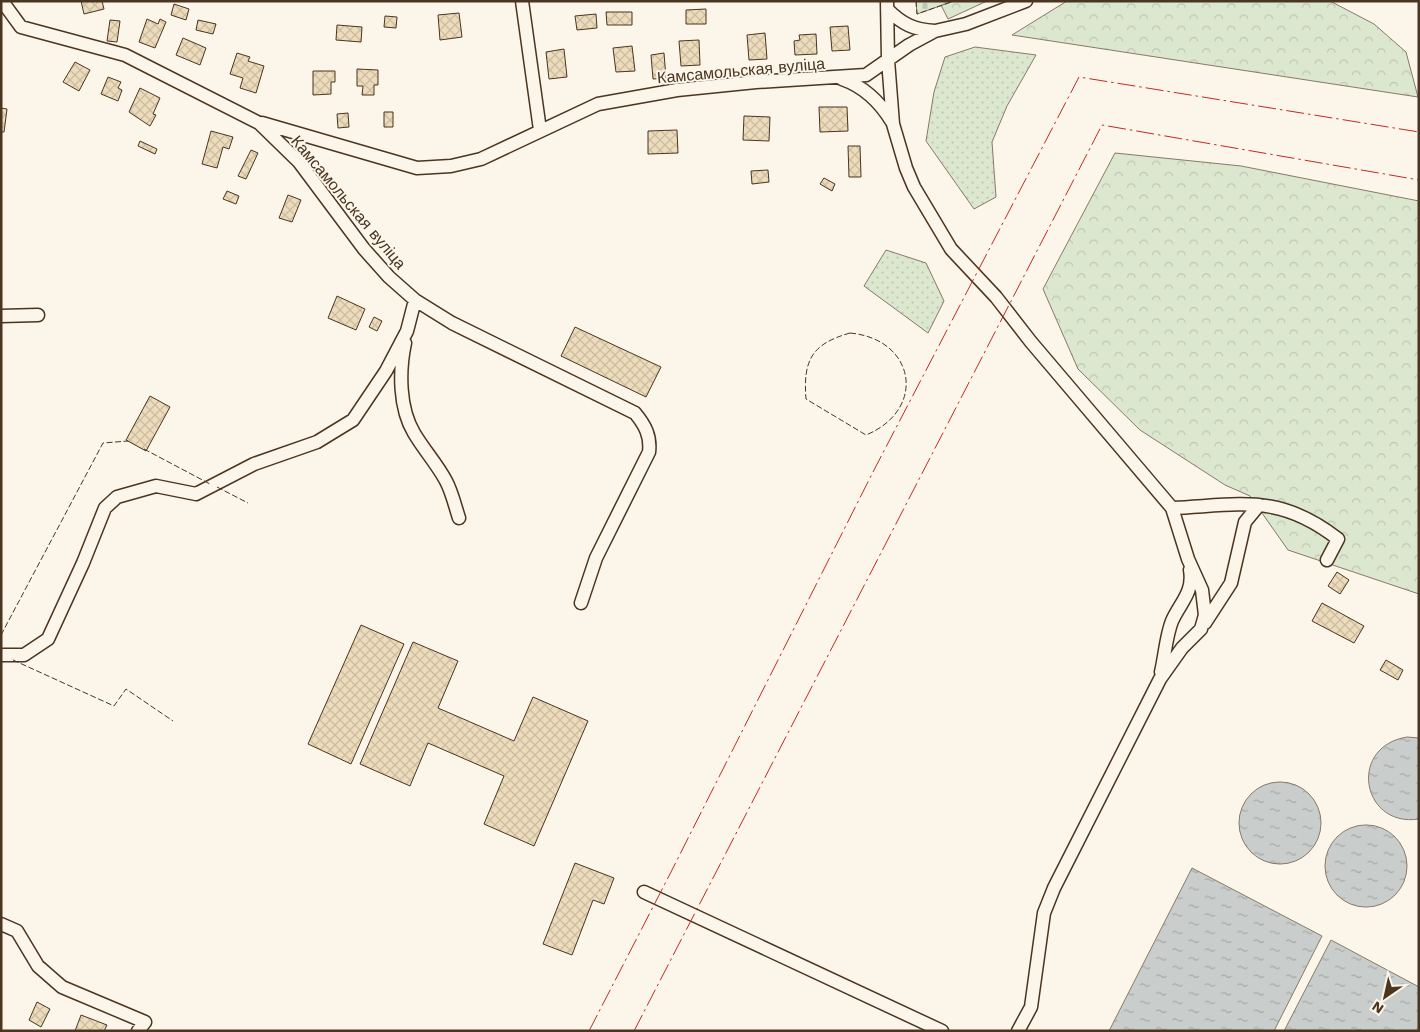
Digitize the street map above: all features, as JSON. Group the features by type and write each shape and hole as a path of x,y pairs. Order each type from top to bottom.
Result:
{"street":[{"name":"Камсамольская вуліца","path":"2,1 20,27 125,54 259,123 417,168 450,166 481,159 598,104 677,90 756,82 866,75 908,45 935,31"},
{"path":"522,1 540,130"},
{"path":"887,5 897,18 911,27 935,31 966,24 1026,1"},
{"path":"887,5 888,60 894,124 906,168 914,186 951,249 996,297 1031,342 1172,508 1188,559 1192,579 1189,594 1172,621 1160,679"},
{"path":"839,78 855,83 871,96 894,124"},
{"name":"Камсамольская вуліца","path":"259,123 299,162 370,256 415,300 452,323 635,413 646,426 650,444 648,457 596,558 582,603"},
{"path":"415,300 403,354 402,382 409,420 414,433 448,484 459,518"},
{"path":"1,316 38,315"},
{"path":"1,655 24,655 48,639 84,563 105,508 117,497 156,486 196,494 254,464 317,442 339,430 353,420 386,371 407,331"},
{"path":"1018,1031 1031,1007 1044,913 1054,888 1160,679 1182,648 1201,629 1226,592 1246,522 1259,505"},
{"path":"1172,508 1272,505 1297,512 1338,538 1327,560"},
{"path":"1188,559 1202,590 1205,606 1201,629"},
{"path":"644,892 942,1031"},
{"path":"1,924 17,932 38,966 48,977 77,994 108,1005 144,1022 138,1031"}],"green space":[{"path":"916,1 954,1 917,14"},
{"path":"939,1 987,1 948,19"},
{"path":"1067,1 1330,1 1374,24 1406,52 1418,97 1012,35"},
{"path":"975,47 1036,55 1007,106 992,142 996,197 974,209 926,141 934,92 945,57"},
{"path":"1115,153 1241,166 1419,201 1419,594 1288,550 1250,496 1225,485 1140,430 1078,369 1043,289"},
{"path":"886,250 926,263 944,301 928,333 864,286"}],"water":[{"path":"1407,737 1419,738 1419,819 1400,818 1385,811 1374,800 1369,785 1369,770 1376,755 1388,744"},
{"path":"1280,782 1296,785 1309,794 1318,807 1321,823 1318,839 1309,852 1296,861 1280,864 1264,861 1251,852 1242,839 1239,823 1242,807 1251,794 1264,785"},
{"path":"1366,825 1382,828 1395,837 1404,850 1407,866 1404,882 1395,895 1382,904 1366,907 1350,904 1337,895 1328,882 1325,866 1328,850 1337,837 1350,828"},
{"path":"1192,868 1322,936 1274,1031 1109,1031"},
{"path":"1331,940 1419,987 1419,1031 1284,1031"}],"building":[{"path":"81,1 102,1 104,9 84,14"},
{"path":"174,4 189,9 186,20 171,15"},
{"path":"706,9 706,24 686,24 686,10"},
{"path":"606,12 632,12 632,25 607,25"},
{"path":"459,13 462,37 440,40 438,15"},
{"path":"596,14 597,28 577,30 575,16"},
{"path":"385,16 397,17 396,28 384,27"},
{"path":"147,19 158,24 160,19 166,22 155,48 139,42"},
{"path":"110,20 120,21 117,42 107,41"},
{"path":"198,20 216,24 213,34 196,30"},
{"path":"337,25 362,27 361,42 336,40"},
{"path":"848,26 850,50 832,51 830,27"},
{"path":"765,33 767,59 749,60 747,35"},
{"path":"816,34 817,54 795,55 794,41 800,40 799,35"},
{"path":"183,38 206,48 200,65 176,55"},
{"path":"699,40 700,65 681,66 679,41"},
{"path":"632,46 635,71 616,72 613,48"},
{"path":"564,49 567,77 549,79 546,52"},
{"path":"237,53 250,57 248,61 264,66 256,93 240,88 243,78 230,74"},
{"path":"664,53 666,78 653,79 651,55"},
{"path":"75,62 90,70 79,91 63,82"},
{"path":"357,69 378,70 378,85 374,85 374,95 362,95 363,86 357,86"},
{"path":"313,71 335,71 335,82 331,82 331,94 313,95"},
{"path":"108,77 121,82 118,88 122,90 118,101 101,94"},
{"path":"140,88 160,98 153,114 156,115 150,126 129,112"},
{"path":"819,107 847,107 848,131 820,132"},
{"path":"1,108 7,109 4,132 1,132"},
{"path":"384,112 393,112 393,127 384,127"},
{"path":"348,113 349,127 338,128 337,114"},
{"path":"744,116 770,117 769,141 743,140"},
{"path":"677,130 678,153 648,154 648,131"},
{"path":"211,131 233,137 229,149 223,147 217,168 202,164"},
{"path":"140,141 157,149 155,154 138,146"},
{"path":"848,146 860,146 861,177 849,177"},
{"path":"251,150 258,153 246,179 238,176"},
{"path":"768,170 769,182 752,184 751,171"},
{"path":"824,178 835,184 832,191 820,184"},
{"path":"227,191 239,196 236,204 223,199"},
{"path":"288,195 301,200 292,222 279,218"},
{"path":"337,296 365,309 356,330 328,318"},
{"path":"374,317 382,321 377,331 369,327"},
{"path":"575,327 661,367 646,397 561,356"},
{"path":"150,396 170,407 146,451 126,440"},
{"path":"1337,572 1349,580 1340,594 1328,586"},
{"path":"1322,603 1364,626 1354,643 1312,621"},
{"path":"361,625 404,644 351,764 308,744"},
{"path":"413,642 458,661 438,708 514,741 533,697 588,721 534,846 484,824 504,776 428,743 410,786 360,764"},
{"path":"1386,660 1403,670 1398,680 1380,670"},
{"path":"575,863 614,878 604,904 593,900 572,955 543,944"},
{"path":"37,1002 50,1009 41,1027 29,1020"},
{"path":"81,1015 107,1025 104,1031 75,1031"}],"fence":[{"path":"916,1 917,14 954,1"},
{"path":"850,333 872,338 889,348 900,361 906,377 905,393 899,409 886,424 866,435 806,399 806,374 812,356 826,343 850,333"},
{"path":"1,635 103,443 128,441"},
{"path":"144,449 210,484"},
{"path":"217,487 248,503"},
{"path":"13,660 114,706 126,689 173,721"}],"power":[{"path":"589,1031 874,470 1079,77 1419,132"},
{"path":"634,1031 1102,125 1419,180"}]}
